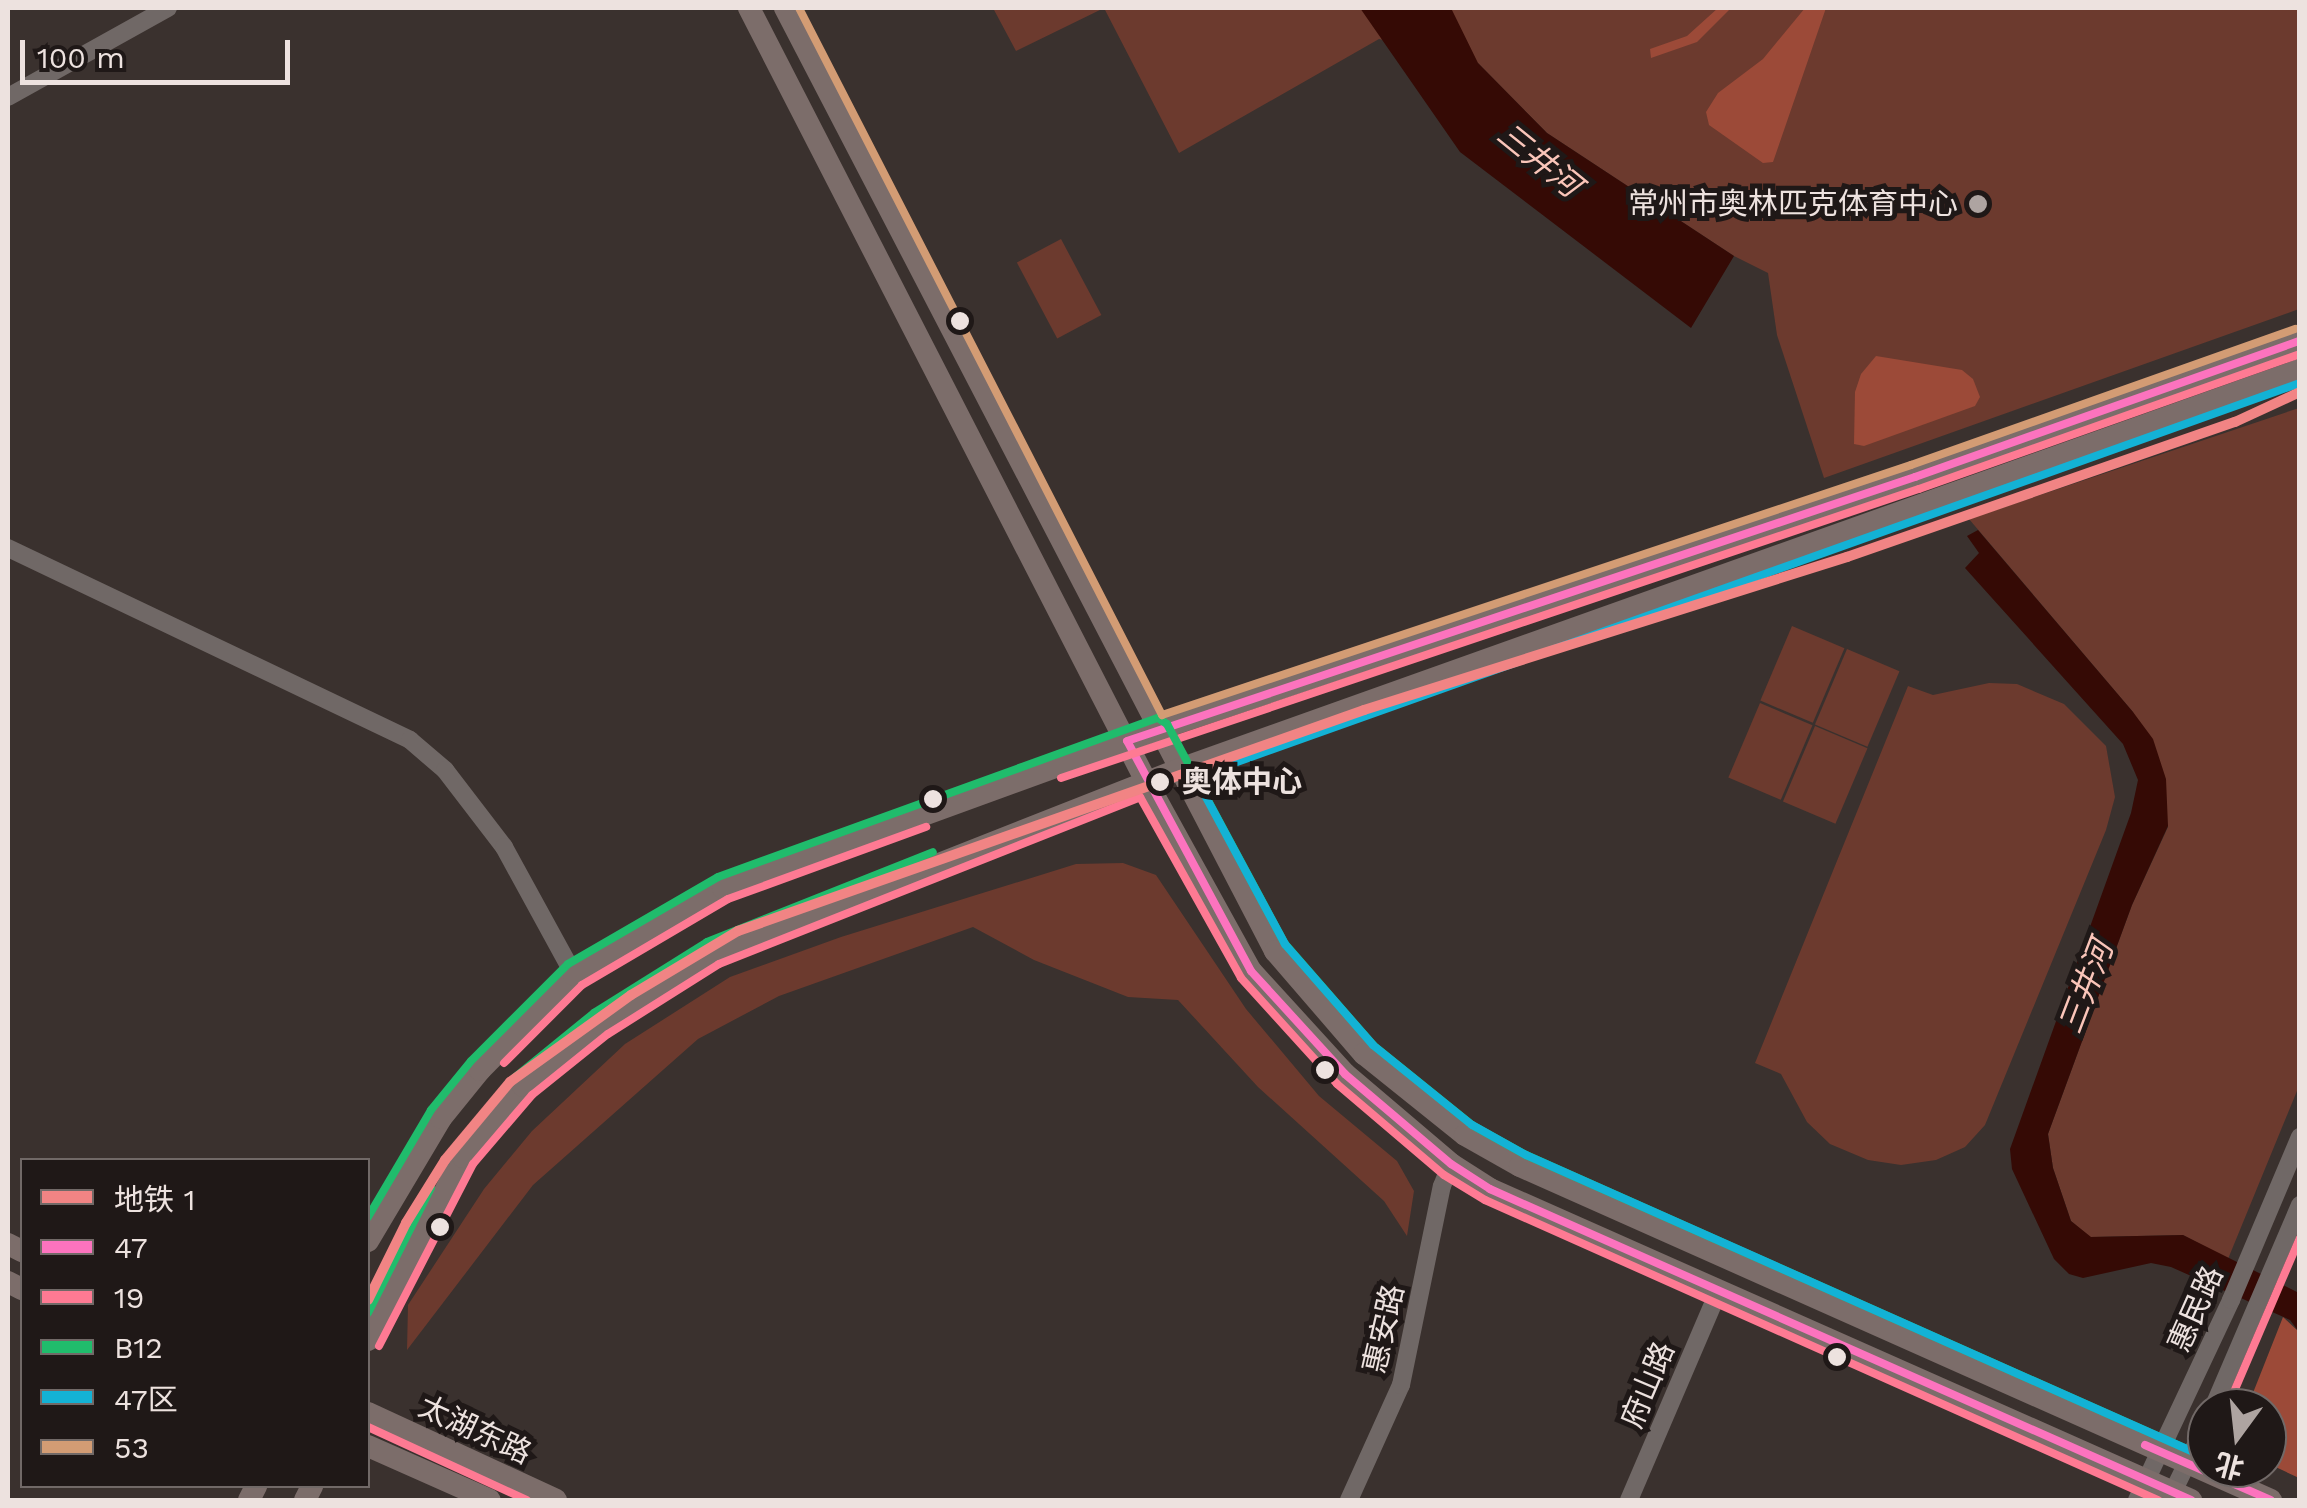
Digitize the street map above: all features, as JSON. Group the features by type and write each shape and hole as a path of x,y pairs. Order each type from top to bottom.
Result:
{"main road":[{"path":"749,8 1146,782 1251,971 1345,1074 1451,1164 1490,1189 2142,1491 2177,1498"},
{"path":"786,8 1156,730 1275,952 1364,1054 1465,1134 1537,1174 2187,1464"},
{"path":"370,1238 441,1118 480,1070 574,975 723,888 1127,740 1915,477 2300,341"},
{"path":"370,1336 463,1157 523,1086 601,1024 713,953 1177,770 2300,370"},
{"name":"太湖东路","path":"370,1414 556,1500"},
{"name":"太湖东路","path":"370,1447 490,1500"},
{"path":"2244,1488 2272,1500"}],"street":[{"path":"8,97 168,8"},
{"path":"8,548 410,740 444,770 504,847 574,975"},
{"name":"惠民路","path":"2142,1491 2231,1300 2300,1136"},
{"name":"惠安路","path":"1349,1500 1401,1385 1442,1186 1451,1164"},
{"name":"惠民路","path":"2222,1388 2300,1205"},
{"name":"府山路","path":"1628,1500 1718,1292"},
{"path":"2177,1498 2187,1464"}],"shaded area":[{"path":"993,8 1104,8 1016,51"},
{"name":"常州市奥林匹克体育中心","path":"1104,8 2299,8 2299,309 1824,478 1777,335 1768,273 1734,256 1547,133 1478,63 1379,39 1179,153"},
{"path":"1718,8 1731,8 1697,42 1651,58 1650,49 1687,36"},
{"path":"1805,8 1826,8 1773,162 1763,163 1709,125 1706,112 1718,93 1763,59"},
{"path":"1061,239 1101,315 1057,338 1017,262"},
{"path":"1876,356 1962,370 1973,379 1980,397 1975,406 1864,446 1854,444 1855,392 1861,374"},
{"path":"2299,408 2299,1086 2228,1259 2183,1235 2090,1237 2071,1221 2053,1168 2048,1134 2132,905 2168,827 2133,712 1969,519"},
{"path":"1792,626 1844,648 1813,723 1760,701"},
{"path":"1847,649 1899,671 1867,747 1815,724"},
{"path":"1989,683 2017,684 2064,704 2106,746 2115,797 2106,830 1985,1125 1965,1147 1936,1160 1901,1165 1868,1160 1830,1144 1807,1122 1781,1074 1755,1063 1908,686 1933,695"},
{"path":"1760,703 1812,725 1781,800 1728,778"},
{"path":"1815,726 1867,748 1835,824 1783,801"},
{"path":"1123,863 1156,875 1246,1009 1319,1096 1397,1161 1414,1191 1407,1236 1384,1201 1258,1087 1178,1000 1128,997 1034,960 973,927 779,996 698,1039 533,1185 407,1350 408,1305 484,1189 532,1131 625,1044 730,977 841,937 1076,864"},
{"path":"2283,1317 2299,1332 2299,1478 2287,1472 2287,1388 2255,1388"}],"water":[{"name":"三井河","path":"1360,8 1451,8 1478,63 1547,133 1734,256 1691,328 1460,152"},
{"name":"三井河","path":"1978,530 2133,712 2153,739 2166,779 2168,826 2132,905 2048,1134 2053,1168 2071,1221 2091,1237 2183,1235 2299,1293 2299,1332 2290,1320 2171,1267 2151,1263 2083,1278 2069,1274 2054,1259 2012,1169 2010,1149 2131,813 2138,780 2123,744 1965,568 1979,553 1967,536"}],"metro line":[{"name":"1","path":"370,1296 406,1223 445,1160 510,1082 631,995 738,931 1364,710 1847,557 2235,422 2300,392"}],"transit line":[{"name":"53","path":"799,8 1162,715 1911,465 2296,329"},
{"name":"47","path":"2191,1500 1490,1189 1451,1164 1345,1074 1251,971 1127,741 1915,477 2300,341"},
{"name":"19","path":"1061,778 1919,489 2300,354"},
{"name":"47区","path":"2187,1449 1526,1155 1472,1125 1373,1045 1285,944 1195,777 2300,383"},
{"name":"B12","path":"370,1214 431,1110 471,1061 568,964 718,877 1158,718 1167,724 1285,944 1373,1045 1472,1125 1526,1155 2187,1449"},
{"name":"19","path":"379,1346 473,1164 532,1095 608,1034 719,964 1140,797 1241,978 1337,1084 1444,1175 1485,1200 2158,1500"},
{"name":"19","path":"504,1063 582,985 728,899 926,827"},
{"name":"B12","path":"514,1078 594,1013 707,942 933,852"},
{"name":"B12","path":"370,1309 431,1188"},
{"name":"19","path":"2236,1388 2300,1238"},
{"name":"19","path":"370,1428 527,1500"},
{"name":"47","path":"2145,1445 2271,1500"}],"place":[{"name":"常州市奥林匹克体育中心","path":"1978,204"},
{"name":"奥体中心","path":"1160,782"}]}
